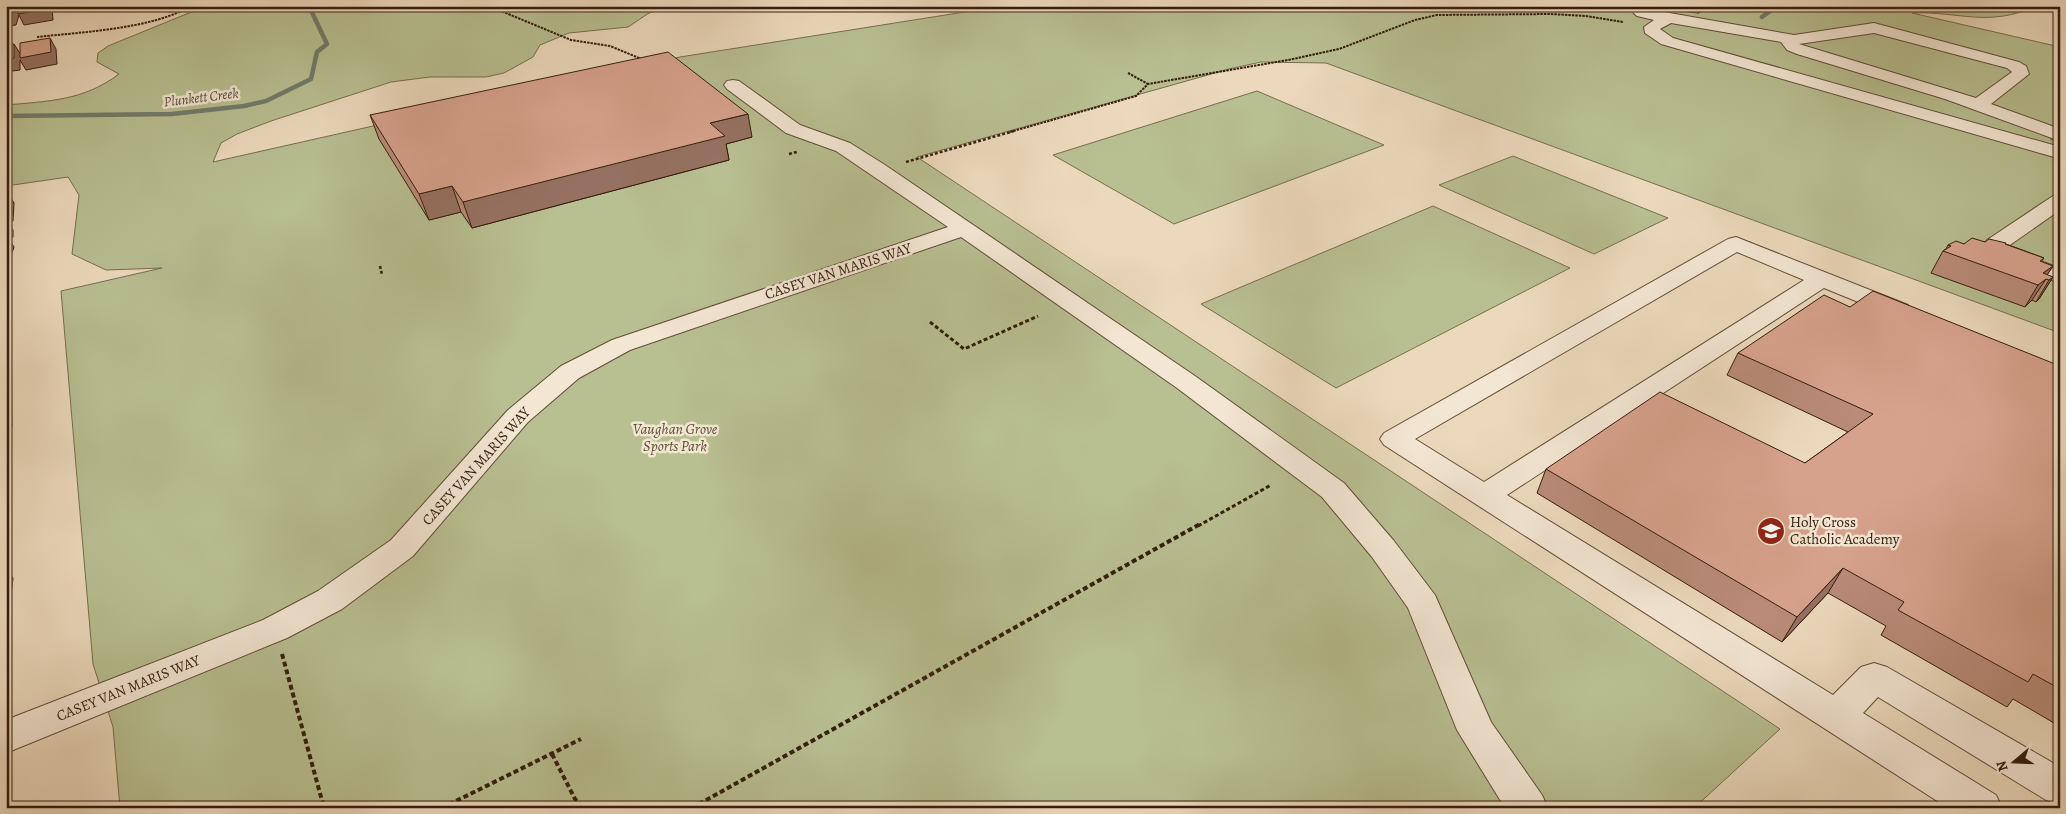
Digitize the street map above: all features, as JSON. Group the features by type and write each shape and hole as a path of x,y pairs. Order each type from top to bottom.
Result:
{"street":[{"path":"1633,6 1642,13 1794,40 1874,28 2013,65 2020,70 2021,74 1978,105"},
{"path":"1668,17 1652,27 1654,33 1667,41 2060,153"},
{"path":"1794,40 1789,42 1793,47 1978,105 2053,133"},
{"path":"733,85 793,129 843,147 878,169 1186,382 1333,490 1383,549 1423,604 1476,730 1528,808"},
{"path":"2060,200 1995,245 1997,252 2007,257 2060,276"},
{"name":"CASEY VAN MARIS WAY","path":"6,737 275,629 330,600 402,548 518,416 570,372 621,345 963,229"},
{"path":"1923,319 1736,244 1394,439 1982,808"},
{"path":"1484,496 1822,279"},
{"path":"1837,716 1874,677 2060,788"},
{"path":"2053,808 2060,798"}],"path":[{"path":"38,37 153,20 179,13 191,6"},
{"path":"490,6 571,40 610,46 651,62"},
{"path":"878,169 1136,96 1148,84 1288,60 1339,49 1415,20 1437,15 1551,14 1586,16 1615,22 1637,22 1668,17"},
{"path":"1128,73 1148,84"},
{"path":"380,266 382,275"},
{"path":"930,322 964,349 1038,316"},
{"path":"692,808 1271,486"},
{"path":"275,629 324,808"},
{"path":"442,808 581,739"},
{"path":"552,754 575,799 585,808"}],"green space":[{"name":"Vaughan Grove Sports Park","path":"206,6 673,6 649,13 628,27 569,33 540,45 533,57 504,73 486,77 430,77 391,82 271,121 237,134 221,143 213,162 680,57 996,7 896,8 868,6 2036,6 2019,13 1988,17 1912,13 2060,47 2060,134 2050,139 2060,143 2060,333 1326,63 1261,62 1229,69 917,157 1780,729 1694,808 120,808 113,727 93,664 61,291 162,268 106,270 72,254 79,195 68,177 6,186 6,105 51,101 92,90 119,74 97,62 98,53 108,46"},
{"path":"1257,91 1384,145 1174,224 1053,155"},
{"path":"1513,156 1668,218 1594,254 1439,185"},
{"path":"1433,206 1570,268 1336,388 1201,304"}],"building":[{"path":"6,6 12,6 10,14 6,14"},
{"path":"18,6 47,6 48,9 18,14"},
{"path":"50,38 51,52 20,58 20,43"},
{"path":"14,44 14,58 6,59 6,45"},
{"path":"668,52 748,114 710,123 725,136 463,202 452,186 419,194 370,115"},
{"path":"1972,238 1985,242 1989,239 2006,243 2044,258 2040,261 2053,266 2043,273 2053,277 2049,280 2046,279 2038,285 1943,251 1951,246 1948,245 1956,241 1964,244"},
{"path":"1873,291 2060,366 2060,689 2033,674 2028,682 1898,610 1904,602 1843,568 1797,617 1546,469 1660,392 1805,463 1873,414 1738,353 1824,295 1850,307"}],"waterway":[{"name":"Plunkett Creek","path":"6,116 172,114 244,106 266,101 311,79 317,52 327,44 309,6"},
{"path":"1762,17 1777,6"}],"place":[{"name":"Holy Cross Catholic Academy","path":"1771,531"}]}
